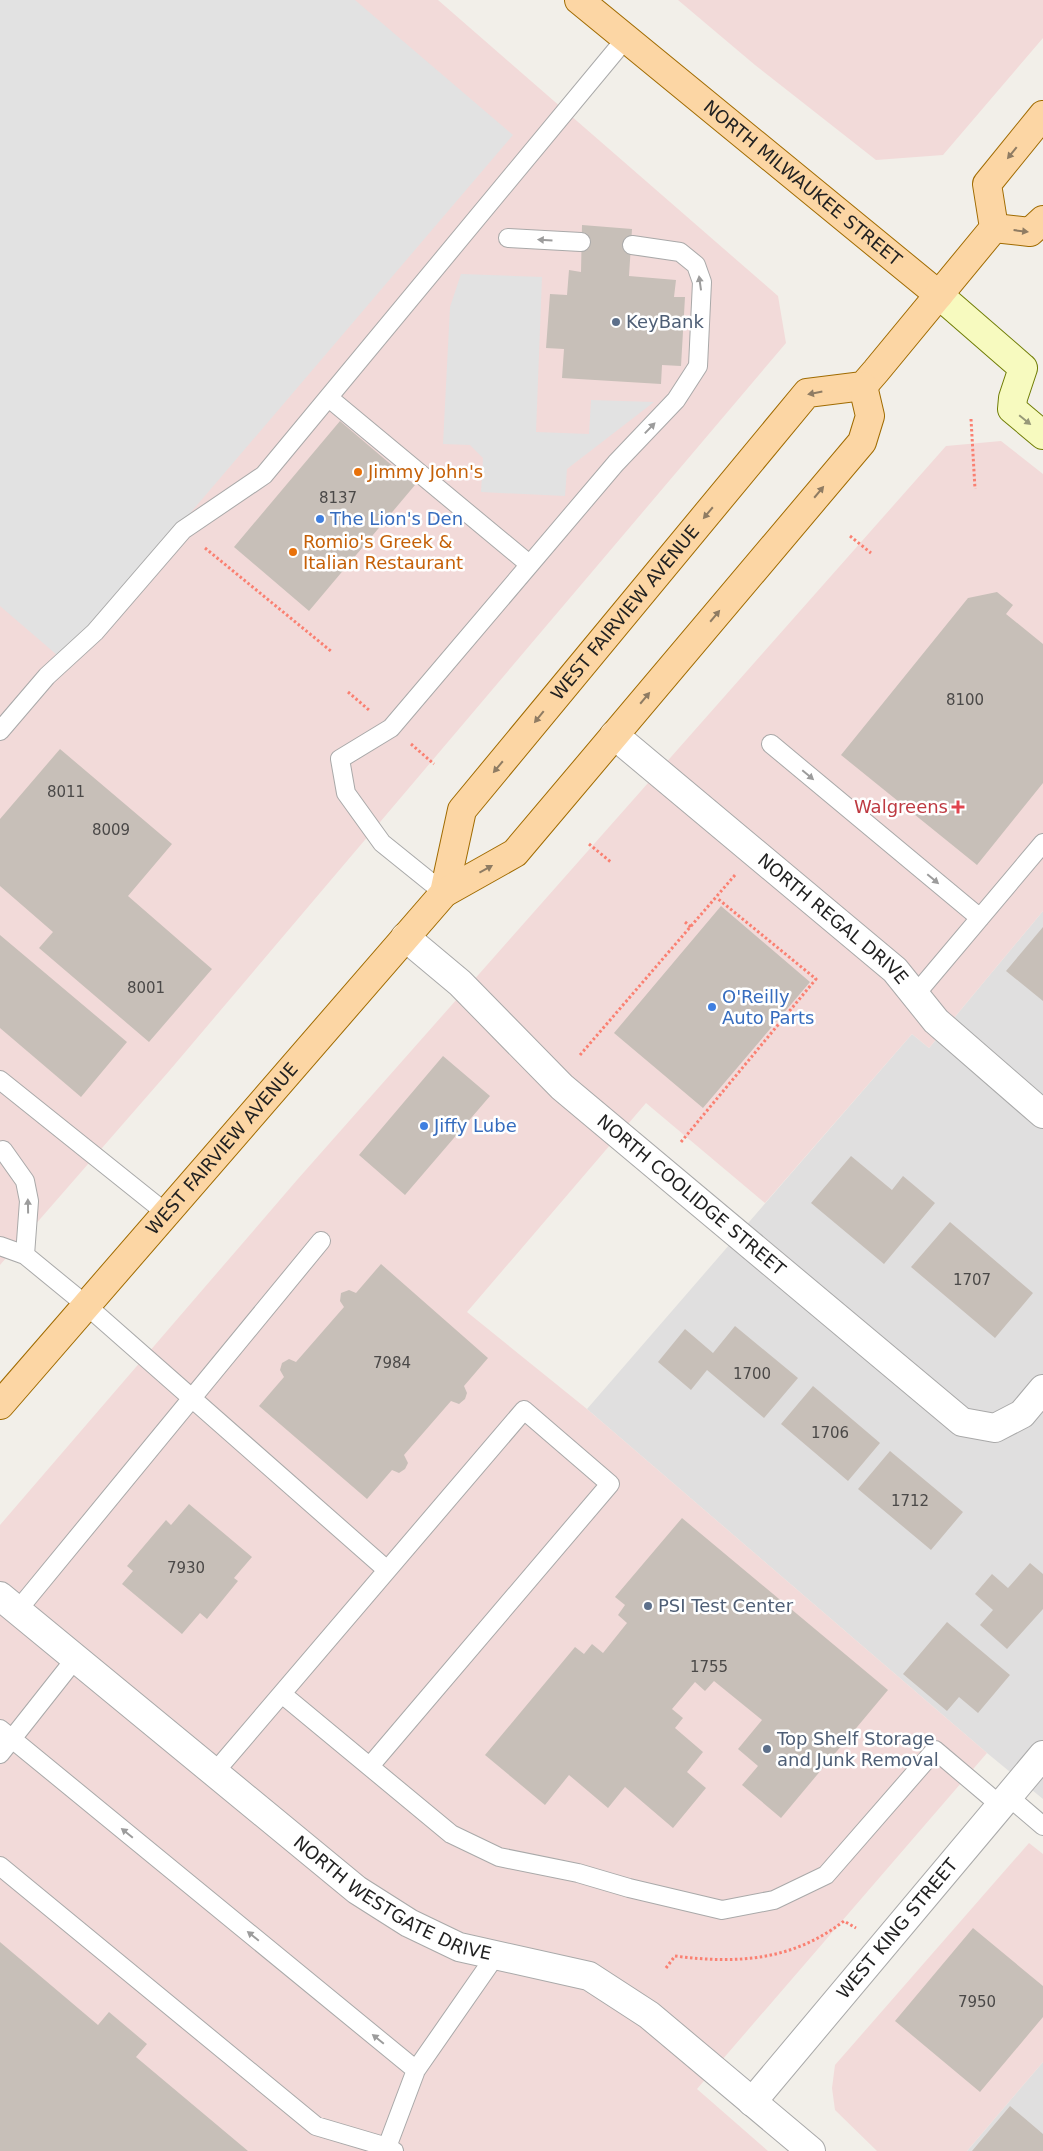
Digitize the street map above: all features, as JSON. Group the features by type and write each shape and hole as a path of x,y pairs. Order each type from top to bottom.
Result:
{"main road":[{"name":"NORTH MILWAUKEE STREET","path":"579,0 938,295 1033,366 1012,398 1012,408 1043,435"},
{"path":"863,386 994,228 987,184 1043,115"},
{"path":"994,228 1030,232 1043,220"},
{"name":"WEST FAIRVIEW AVENUE","path":"0,1404 444,893 515,853 862,442 870,416 863,386 808,393 462,810 444,893"}],"street":[{"name":"NORTH REGAL DRIVE","path":"614,735 895,970 936,1021 1043,1114"},
{"name":"NORTH COOLIDGE STREET","path":"405,937 460,983 562,1087 962,1422 995,1428 1022,1414 1043,1389"},
{"name":"NORTH WESTGATE DRIVE","path":"9,1603 358,1890 409,1923 459,1947 589,1976 650,2015 810,2151"},
{"name":"WEST KING STREET","path":"752,2102 1043,1755"}],"lane":[{"path":"0,731 47,676 95,632 182,530 264,475 626,38"},
{"path":"508,238 582,242"},
{"path":"444,893 382,843 346,793 340,759 391,728 616,463 676,400 698,366 702,282 696,265 680,252 632,245"},
{"path":"328,398 529,564"},
{"path":"771,744 980,918"},
{"path":"915,995 1043,844"},
{"path":"0,1080 166,1213"},
{"path":"3,1150 25,1181 29,1201 25,1255"},
{"path":"9,1603 191,1397 320,1241"},
{"path":"0,1246 25,1255 86,1305 387,1570"},
{"path":"214,1773 524,1410 610,1484 370,1766"},
{"path":"0,1754 6,1734 76,1659"},
{"path":"282,1694 451,1834 499,1857 578,1873 629,1888 722,1910 774,1900 826,1875 935,1750 1004,1801 1043,1826"},
{"path":"6,1734 416,2070"},
{"path":"0,1866 316,2126 390,2149 416,2070 496,1955"}],"path":[{"path":"971,419 975,489"},
{"path":"850,536 871,553"},
{"path":"201,544 332,652"},
{"path":"348,692 377,716"},
{"path":"409,742 434,764"},
{"path":"589,844 612,863"},
{"path":"580,1055 717,898 740,868"},
{"path":"681,1142 816,979 717,898"},
{"path":"685,922 692,927"},
{"path":"666,1968 675,1956 710,1960 751,1960 791,1950 828,1933 844,1921 859,1930"}],"shaded area":[{"path":"0,0 438,0 778,296 786,343 170,1070 0,1265"},
{"path":"0,0 355,0 513,135 64,661 0,606"},
{"path":"678,0 1043,0 1043,38 943,155 876,160 755,65"},
{"path":"461,274 542,277 536,432 589,434 591,400 654,402 567,469 565,496 481,492 483,458 470,445 443,444 450,307"},
{"path":"1001,441 1043,474 1043,911 929,1048 912,1034 765,1203 646,1103 467,1312 587,1409 987,1753 697,2089 768,2151 0,2151 0,1525 297,1180 946,446"},
{"path":"1043,911 1043,1799 587,1409 912,1034 929,1048"},
{"path":"1029,1843 1043,1854 1043,2062 967,2151 877,2151 835,2110 832,2088 835,2065"},
{"path":"1043,2062 1043,2151 967,2151"}],"building":[{"name":"KeyBank","path":"582,225 632,229 629,276 676,280 674,297 685,297 681,366 662,365 661,384 562,378 564,349 546,348 550,294 567,295 569,270 581,272"},
{"path":"340,421 415,485 309,611 234,547"},
{"name":"Walgreens","path":"997,592 1013,605 1006,614 1043,644 1043,783 977,865 841,755 968,598"},
{"path":"60,749 172,844 128,896 212,969 149,1042 39,948 53,932 0,886 0,819"},
{"name":"O'Reilly Auto Parts","path":"721,906 810,982 703,1108 614,1033"},
{"path":"1043,927 1043,1001 1006,971"},
{"path":"0,935 127,1042 81,1097 0,1028"},
{"name":"Jiffy Lube","path":"443,1056 490,1096 405,1195 359,1155"},
{"path":"851,1156 892,1190 903,1176 935,1203 884,1264 811,1203"},
{"path":"950,1222 1033,1293 995,1338 911,1267"},
{"path":"381,1264 488,1358 464,1386 467,1393 465,1399 459,1404 451,1401 404,1455 408,1463 405,1469 399,1473 392,1470 367,1499 259,1406 284,1377 280,1370 282,1363 289,1359 296,1362 344,1307 340,1301 341,1293 349,1290 356,1293"},
{"path":"735,1326 798,1378 764,1418 707,1370 691,1390 658,1362 685,1329 713,1353"},
{"path":"813,1386 880,1443 848,1481 781,1424"},
{"path":"890,1451 963,1512 931,1550 858,1489"},
{"path":"189,1504 252,1557 234,1578 238,1581 207,1619 200,1613 182,1634 122,1584 133,1571 127,1566 166,1520 171,1525"},
{"path":"682,1518 888,1690 781,1818 742,1785 758,1766 738,1749 762,1720 714,1681 705,1691 695,1682 672,1709 683,1718 675,1728 703,1752 687,1772 706,1788 673,1828 625,1787 608,1808 569,1775 545,1805 485,1755 575,1647 584,1654 592,1644 603,1653 627,1623 618,1615 625,1605 615,1597"},
{"path":"1030,1563 1043,1574 1043,1609 1007,1649 980,1625 993,1610 975,1594 992,1574 1008,1588"},
{"path":"947,1622 1010,1675 978,1713 959,1697 947,1711 903,1674"},
{"path":"973,1928 1043,1986 1043,2017 980,2092 895,2021"},
{"path":"0,1942 98,2025 109,2012 147,2044 136,2057 248,2151 0,2151"},
{"path":"1010,2106 1043,2134 1043,2151 972,2151"}],"place":[{"name":"KeyBank","path":"616,322"},
{"name":"Jimmy John's","path":"358,472"},
{"name":"The Lion's Den","path":"320,519"},
{"name":"Romio's Greek & Italian Restaurant","path":"293,552"},
{"name":"Walgreens","path":"958,807"},
{"name":"O'Reilly Auto Parts","path":"712,1007"},
{"name":"Jiffy Lube","path":"424,1126"},
{"name":"PSI Test Center","path":"648,1606"},
{"name":"Top Shelf Storage and Junk Removal","path":"767,1749"}]}
